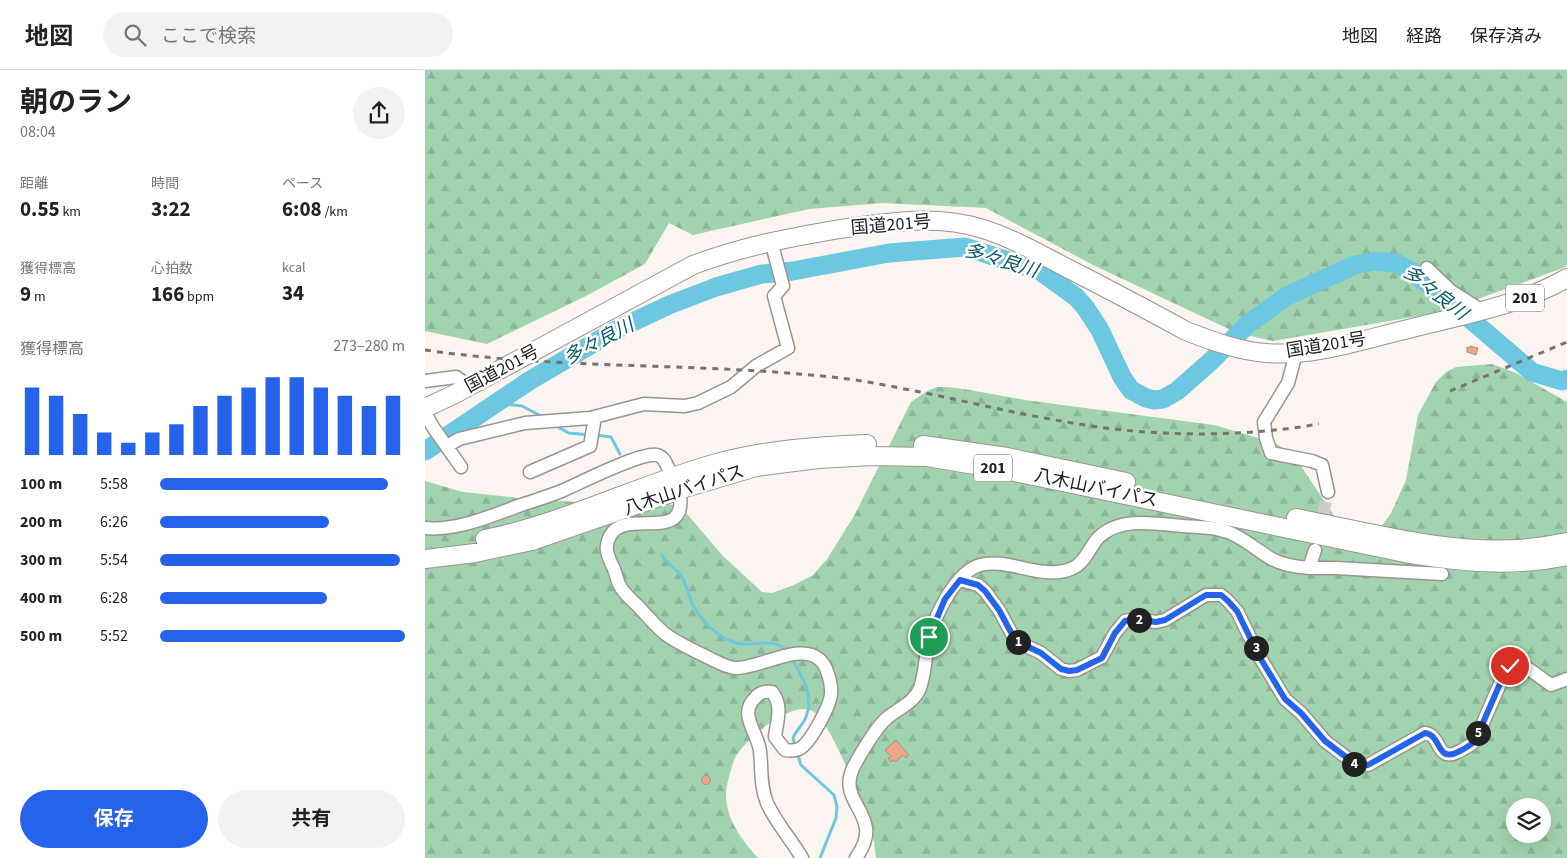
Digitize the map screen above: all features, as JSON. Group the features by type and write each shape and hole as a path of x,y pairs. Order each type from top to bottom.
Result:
{"highway":[{"name":"国道201号","path":"425,408 693,265 723,254 773,247 889,222 913,220 945,221 981,228 1014,240 1186,331 1237,348 1266,353 1296,353 1321,350 1443,320 1525,298 1567,278"},
{"name":"八木山バイパス","path":"425,546 473,542 502,536 571,514 679,475 753,455 814,446 871,444 928,445 1007,457 1244,507 1447,546 1519,549 1567,542"},
{"name":"八木山バイパス","path":"425,558 475,554 532,541 685,488 756,467 818,458 873,456 927,457 1005,470 1405,553 1454,561 1521,564 1567,556"}],"street":[{"path":"447,446 459,439 525,423 595,417 644,404 685,406 698,403 731,387 755,366 788,348 774,296 783,286 773,247"},
{"path":"1427,268 1451,291 1481,310"},
{"path":"1296,353 1288,382 1264,422 1266,438 1271,453 1312,461 1322,465 1328,492"},
{"path":"425,382 456,377 469,386"},
{"path":"425,413 461,467"},
{"path":"530,472 590,446 595,417"},
{"path":"425,528 444,528 485,518 564,490 602,472 650,455 659,455 665,460 670,472"},
{"path":"680,496 681,506 678,515 674,519 625,525 618,528 611,534 607,551 621,587 665,634 690,649 724,665 735,668 751,666 798,653 809,654 819,658 824,665 831,693 827,710 805,744 799,749 785,750 775,737 779,705 772,692 765,691 756,696 751,702 747,713 751,728 758,742 764,794 775,819 792,840 802,858"},
{"path":"856,858 863,848 867,837 867,829 849,787 849,779 854,766 886,718 913,699 919,690 924,674 929,637 945,599 969,570 981,564 1063,572 1075,568 1101,536 1117,527 1137,523 1217,529 1236,534 1273,559 1295,567 1442,574"},
{"path":"1309,568 1315,550"},
{"path":"960,580 978,585 985,591 1018,642 1041,653 1061,669 1069,671 1077,670 1102,658 1115,633 1125,621 1135,619 1156,622 1165,620 1206,595 1221,595 1237,611 1259,656 1285,699 1301,713 1325,741 1355,764 1361,766 1368,765 1425,733 1433,737 1443,752 1448,755 1452,755 1470,746 1475,741 1502,679 1510,666 1522,664 1551,684 1567,679"}],"green space":[{"path":"425,70 1567,70 1567,265 1442,312 1273,341 1237,333 1093,265 986,208 882,203 809,209 693,235 669,223 645,264 584,297 487,344 425,331"},
{"path":"1492,364 1516,373 1567,402 1567,858 876,858 874,841 839,751 821,719 812,711 803,709 781,716 758,732 740,750 731,769 726,791 728,810 740,836 758,858 425,858 425,481 463,492 519,498 591,503 647,497 672,505 688,515 722,555 762,592 772,593 794,585 813,575 827,559 854,516 911,402 927,391 937,387 970,390 1025,400 1214,425 1275,443 1293,454 1335,517 1381,527 1391,513 1406,480 1418,415 1436,382 1446,372 1456,367"}],"building":[{"path":"1470,346 1478,348 1476,355 1467,352 1467,347 1470,348"},
{"path":"896,740 909,755 906,758 903,755 895,762 893,760 891,762 888,758 891,756 885,750"},
{"path":"706,776 710,780 706,784 702,780"}],"waterway":[{"name":"多々良川","path":"425,451 529,381 616,330 669,305 716,287 762,274 793,271 889,253 965,247 1040,271 1076,297 1100,330 1122,377 1131,390 1154,400 1163,399 1177,391 1210,362 1248,324 1287,296 1355,265 1374,261 1396,263 1411,271 1532,372 1562,381 1567,379"},
{"path":"497,403 522,406 545,418"},
{"path":"554,425 569,433 590,435"},
{"path":"596,435 611,437 620,454"},
{"path":"662,555 682,577 692,603 710,628 730,641 743,644 776,644 787,652"},
{"path":"790,657 803,679 809,701 806,717 793,738 795,746"},
{"path":"797,752 801,765 834,795 837,807 836,818 820,858"}],"tunnel":[{"path":"1319,531 1328,492"}],"railway":[{"path":"1450,391 1567,342"},
{"path":"425,350 529,361 736,370 840,378 890,386 1049,419 1129,431 1193,434 1257,432 1319,424"}],"route":[{"path":"929,637 945,599 960,580 978,585 985,591 1018,642 1041,653 1061,669 1077,670 1102,658 1115,633 1125,621 1135,619 1156,622 1165,620 1206,595 1221,595 1237,611 1259,656 1285,699 1301,713 1325,741 1355,764 1361,766 1368,765 1425,733 1433,737 1443,752 1448,755 1452,755 1470,746 1475,741 1506,670 1510,666"}]}
